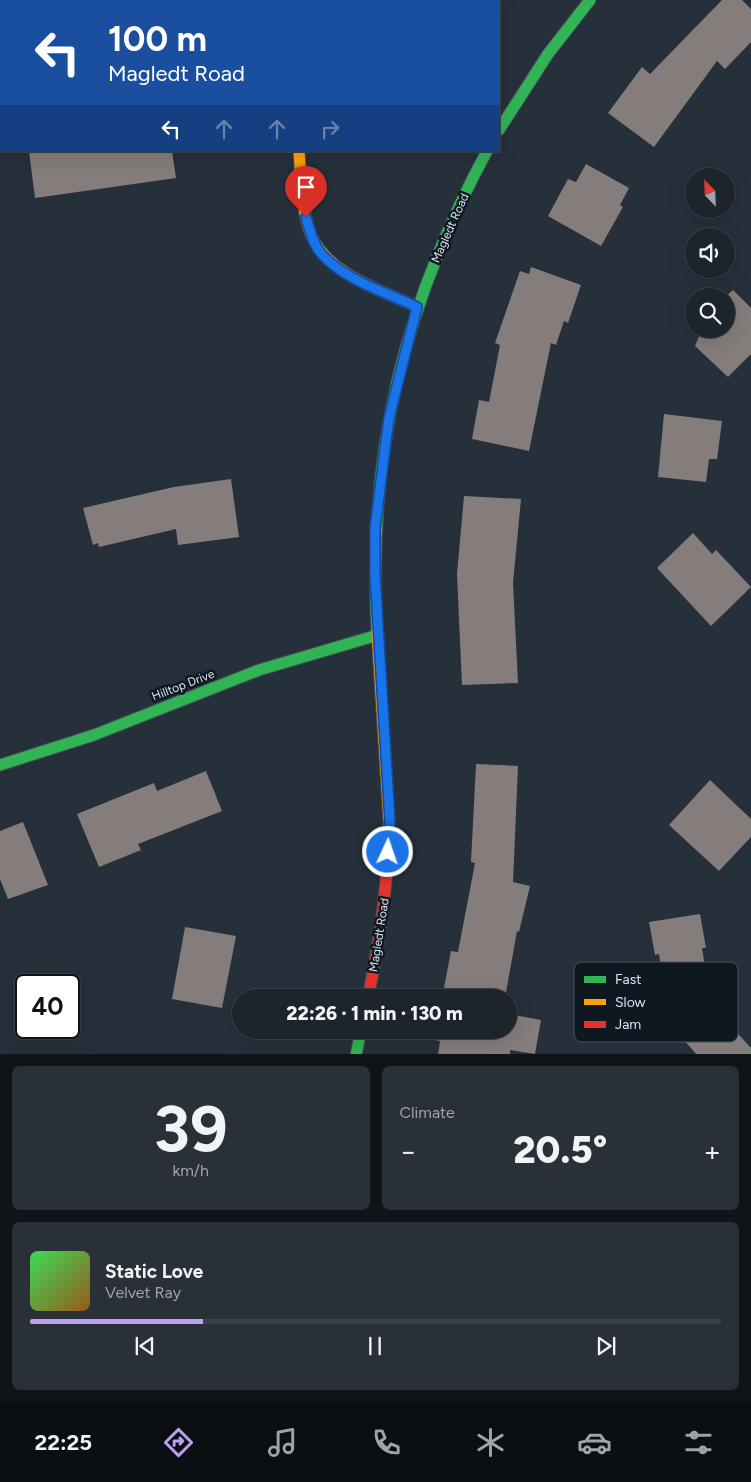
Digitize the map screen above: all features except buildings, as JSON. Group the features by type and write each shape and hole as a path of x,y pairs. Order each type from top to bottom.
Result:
{"street":[{"path":"500,128 548,54 590,0"},
{"path":"299,152 306,217 320,252 335,266 354,277 417,307"},
{"name":"Magledt Road","path":"370,989 383,913 390,822 378,635 375,547 380,479 389,418 417,307 437,254 486,152"},
{"name":"Hilltop Drive","path":"0,766 94,735 259,670 378,635"},
{"path":"356,1054 359,1039"}],"traffic: fast":[{"path":"500,128 548,54 590,0"},
{"path":"377,631 375,566 378,504 385,443 397,383 413,325 433,267 458,209 486,152"},
{"path":"0,765 94,735 259,670 378,635"},
{"path":"356,1054 359,1039"}],"traffic: slow":[{"path":"299,152 305,215 311,235 319,249 330,261 357,280 417,307"},
{"path":"377,631 389,821"}],"traffic: jam":[{"path":"370,989 383,910 389,821"}],"route":[{"path":"306,217 311,234 320,252 335,266 417,307 389,418 375,528 378,635 390,822 388,852"}]}
